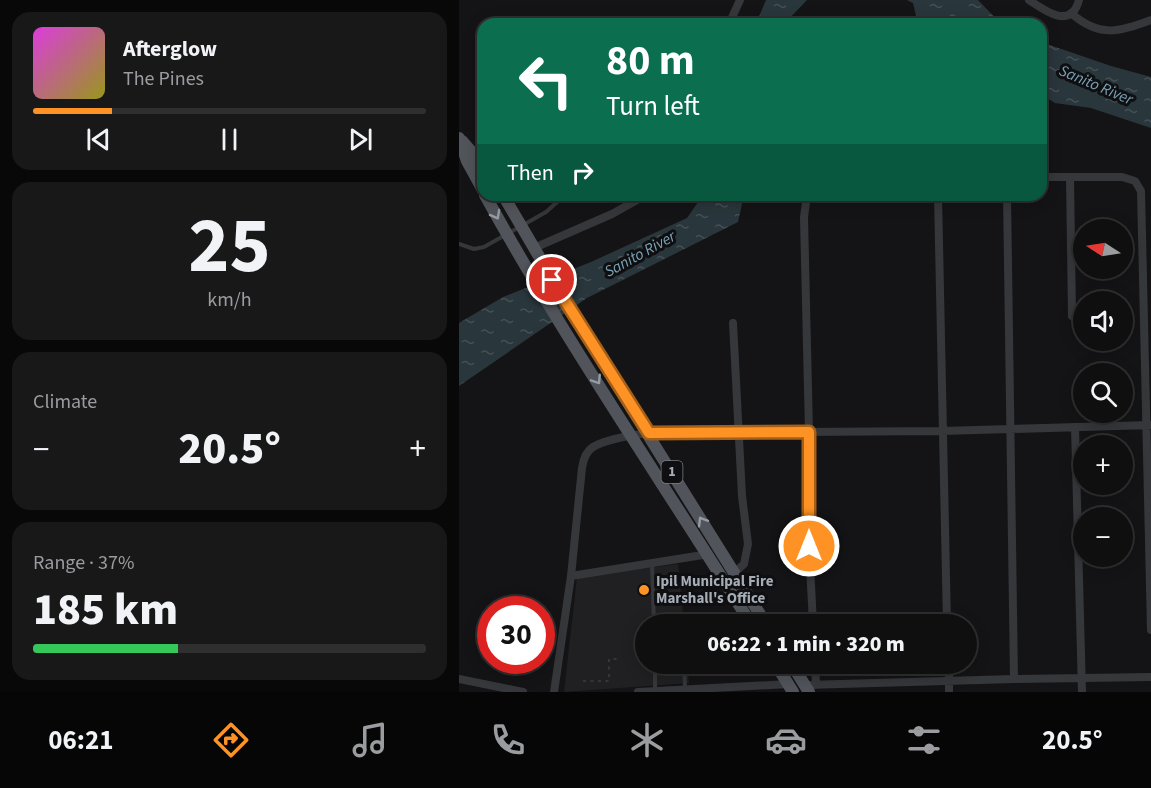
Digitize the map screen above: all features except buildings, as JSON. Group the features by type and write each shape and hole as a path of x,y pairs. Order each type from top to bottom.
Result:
{"main road":[{"path":"459,138 474,165"},
{"name":"1","path":"489,201 564,331 745,614"},
{"name":"1","path":"507,201 577,321 649,433 760,614"},
{"path":"787,674 802,688"},
{"path":"796,674 802,688"}],"street":[{"path":"732,18 740,0"},
{"path":"1029,0 1058,16 1071,14 1076,9 1079,0"},
{"path":"1071,14 1089,27 1110,31 1120,31 1151,20"},
{"path":"1047,177 1129,178 1139,185 1141,191 1151,630"},
{"path":"1070,177 1072,316"},
{"path":"534,248 636,201"},
{"path":"806,201 804,217 809,546 812,614"},
{"path":"938,201 947,614"},
{"path":"1007,201 1014,679"},
{"path":"733,323 742,496 748,544 744,564 734,573"},
{"path":"554,692 571,576 583,461 592,448 631,435 649,433 942,431 1148,425"},
{"path":"1075,427 1082,692"},
{"path":"571,576 721,552"},
{"path":"802,688 809,674"},
{"path":"949,674 949,692"},
{"path":"638,692 802,688 949,680 1151,677"},
{"path":"459,679 523,692"}],"lane":[{"path":"459,244 474,249 484,247 546,212 558,201"},
{"path":"652,564 654,614"},
{"path":"655,674 655,690"},
{"path":"682,690 683,674"}],"path":[{"path":"583,681 609,681 609,659 620,659"}],"shaded area":[{"path":"678,564 683,614 635,614 635,674 688,674 689,683 564,692 577,577"}],"water":[{"path":"766,0 807,0 790,18 758,18"},
{"path":"907,0 978,0 995,18 917,18 913,3"},
{"name":"Sanito River","path":"1047,44 1151,77 1151,128 1091,108 1055,103 1047,98"},
{"name":"Sanito River","path":"699,201 743,201 738,222 587,298 459,386 459,323 503,297 591,262 687,218"}],"place":[{"name":"Ipil Municipal Fire Marshall's Office","path":"644,590"}],"route":[{"path":"552,280 649,433 809,432 809,546"}]}
